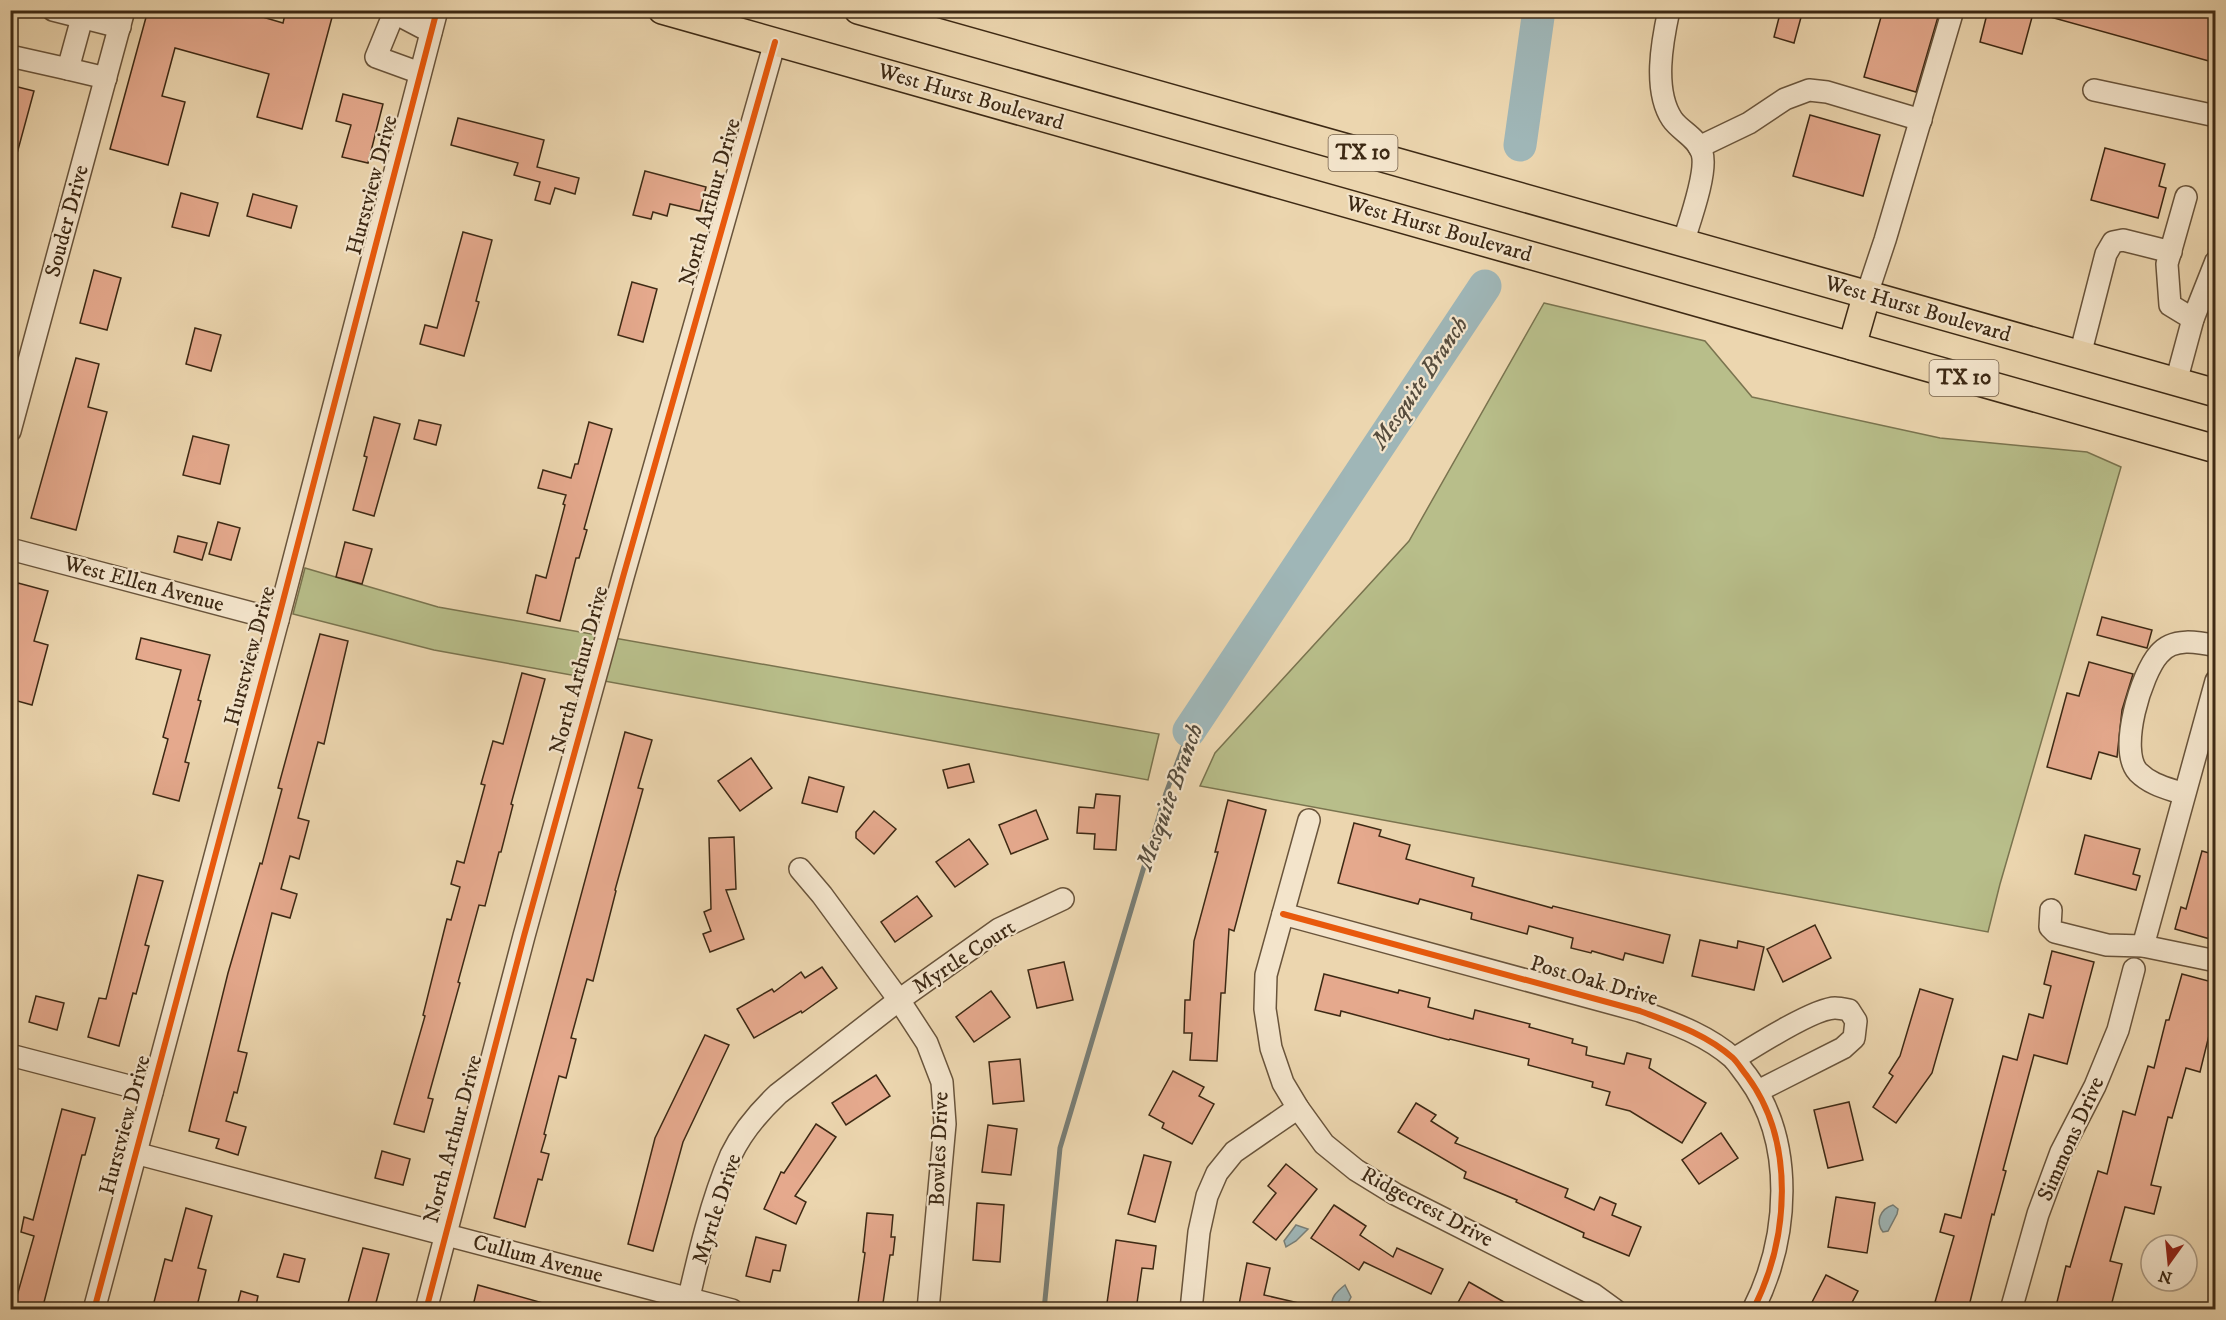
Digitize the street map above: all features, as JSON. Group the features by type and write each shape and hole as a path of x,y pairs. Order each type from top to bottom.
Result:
{"main road":[{"name":"West Hurst Boulevard","path":"662,10 2216,449"},
{"name":"West Hurst Boulevard","path":"858,10 2216,393"},
{"path":"1852,346 1867,294"}],"street":[{"path":"53,10 82,18 122,19"},
{"name":"Hurstview Drive","path":"94,1310 278,620 437,10"},
{"path":"1670,10 1659,81 1662,96 1672,120 1695,140 1702,153 1700,186 1683,243"},
{"path":"1867,294 1953,10"},
{"path":"420,73 376,57 391,12 431,32"},
{"path":"68,69 82,18"},
{"name":"Souder Drive","path":"10,431 122,19"},
{"name":"North Arthur Drive","path":"426,1310 527,925 775,42"},
{"path":"10,56 106,78"},
{"path":"1699,147 1749,123 1785,99 1809,90 1827,92 1921,120"},
{"path":"2094,90 2216,116"},
{"path":"2186,197 2168,264 2170,304 2193,319"},
{"path":"2080,355 2106,254 2113,242 2123,240 2171,252"},
{"path":"2176,382 2193,319 2216,261"},
{"name":"West Ellen Avenue","path":"10,549 278,620"},
{"path":"2184,794 2155,784 2137,770 2129,754 2133,718 2147,675 2160,652 2176,644 2195,641 2216,646"},
{"path":"2143,946 2216,681"},
{"name":"Ridgecrest Drive","path":"1309,820 1266,975 1264,1009 1271,1048 1283,1083 1298,1108 1324,1144 1356,1170 1395,1194 1593,1294 1615,1310"},
{"name":"Bowles Drive","path":"800,869 822,895 927,1043 942,1082 945,1124 928,1310"},
{"name":"Myrtle Court","path":"898,1000 999,929 1063,899"},
{"path":"2051,910 2050,927 2055,932 2108,945 2143,946 2216,961"},
{"name":"Post Oak Drive","path":"1283,914 1640,1011 1688,1029 1734,1059 1758,1091 1779,1148 1782,1184 1781,1215 1766,1285 1753,1310"},
{"name":"Simmons Drive","path":"2012,1310 2038,1214 2061,1152 2095,1086 2118,1030 2134,969"},
{"name":"Myrtle Drive","path":"687,1304 718,1189 732,1154 751,1124 762,1109 778,1094 898,1000"},
{"path":"1734,1059 1771,1036 1811,1016 1833,1008 1849,1010 1856,1021 1854,1038 1843,1048 1758,1091"},
{"path":"10,1055 152,1092"},
{"path":"1191,1310 1199,1232 1208,1196 1217,1173 1234,1152 1298,1108"},
{"name":"Cullum Avenue","path":"135,1153 447,1235 687,1304 732,1310"}],"green space":[{"path":"1544,303 1705,341 1752,397 1940,438 2087,452 2121,467 1988,932 1200,786 1215,753 1409,541"},
{"path":"305,568 438,607 1159,734 1148,780 434,650 293,614"}],"water":[{"path":"1893,1205 1898,1209 1897,1214 1888,1231 1883,1232 1879,1224 1880,1216"},
{"path":"1296,1225 1308,1229 1286,1247 1284,1241"},
{"path":"1345,1285 1351,1297 1345,1309 1332,1309 1334,1296"}],"building":[{"path":"148,10 239,10 283,23 286,10 334,10 302,129 257,117 269,74 175,48 162,96 185,102 168,165 110,149"},
{"path":"1781,10 1803,10 1794,43 1774,37"},
{"path":"1883,10 1940,10 1916,92 1864,77"},
{"path":"1988,10 2034,10 2022,54 1980,42"},
{"path":"2044,10 2216,10 2216,63 2043,15"},
{"path":"10,85 34,91 15,161 10,160"},
{"path":"343,94 383,104 368,163 342,157 351,125 336,121"},
{"path":"1810,115 1880,135 1863,196 1793,176"},
{"path":"458,118 544,140 537,167 579,178 575,194 555,188 550,204 535,200 540,182 514,175 518,163 451,145"},
{"path":"2105,148 2165,164 2159,186 2166,188 2158,218 2091,200"},
{"path":"645,171 706,187 700,211 670,204 667,216 653,212 651,219 633,215"},
{"path":"181,193 218,203 209,236 172,227"},
{"path":"253,194 297,206 291,228 247,216"},
{"path":"463,232 492,240 476,301 479,302 464,356 420,344 425,325 437,328"},
{"path":"94,270 121,278 107,330 80,323"},
{"path":"632,282 657,289 643,342 618,335"},
{"path":"195,328 221,335 211,371 186,364"},
{"path":"76,358 99,364 88,407 107,412 76,530 31,518"},
{"path":"374,417 400,424 374,516 353,510 367,457 364,456"},
{"path":"419,420 441,425 436,445 414,439"},
{"path":"589,422 612,429 584,529 587,530 579,558 576,558 560,621 527,613 536,575 546,578 566,495 538,488 543,470 571,478 575,464 578,464"},
{"path":"193,436 229,445 220,484 183,475"},
{"path":"218,522 240,528 231,560 209,554"},
{"path":"178,536 207,543 202,560 174,552"},
{"path":"345,542 372,549 362,584 336,577"},
{"path":"18,583 48,591 34,641 48,645 32,705 10,699 10,610"},
{"path":"2102,617 2152,630 2147,648 2097,635"},
{"path":"320,634 348,641 324,744 318,742 298,818 309,821 299,859 290,856 281,889 297,894 290,918 272,913 238,1051 247,1053 237,1093 234,1092 226,1121 246,1127 238,1155 216,1148 219,1139 189,1131 228,973 260,863 262,864 282,789 278,788"},
{"path":"141,638 210,655 198,700 201,701 185,762 189,763 179,801 153,794 168,739 163,737 181,670 136,659"},
{"path":"2089,662 2133,674 2122,710 2117,757 2099,752 2091,779 2047,767 2067,693 2079,696"},
{"path":"522,673 545,679 511,804 513,805 501,852 499,852 485,906 479,905 458,982 460,983 428,1098 433,1099 424,1132 394,1124 425,1016 423,1015 447,919 451,920 460,887 451,884 457,861 464,863 485,785 481,784 493,741 503,744"},
{"path":"625,732 652,740 638,788 643,789 593,981 587,979 571,1038 576,1039 566,1078 559,1076 541,1152 549,1154 542,1180 538,1179 525,1227 494,1218"},
{"path":"751,758 772,788 740,811 718,781"},
{"path":"969,764 974,782 948,788 943,770"},
{"path":"809,777 844,787 837,812 802,803"},
{"path":"1096,794 1120,796 1116,850 1094,849 1095,834 1077,833 1079,807 1094,808"},
{"path":"1228,800 1266,810 1234,931 1229,929 1225,993 1221,993 1217,1061 1190,1060 1192,1033 1184,1033 1185,1000 1190,1000 1194,941 1218,852 1215,852"},
{"path":"1036,810 1048,839 1011,854 999,825"},
{"path":"874,811 896,829 874,854 856,838 856,832"},
{"path":"1354,823 1381,830 1379,836 1410,845 1406,859 1474,878 1472,886 1552,908 1553,906 1670,935 1663,963 1625,953 1623,960 1592,951 1591,953 1571,948 1573,938 1529,926 1527,934 1471,919 1472,913 1420,899 1418,904 1338,883"},
{"path":"2085,835 2140,849 2133,874 2140,876 2136,890 2075,874"},
{"path":"734,837 736,889 726,890 744,939 710,952 703,934 711,931 704,912 711,909 709,838"},
{"path":"969,839 988,864 955,887 936,862"},
{"path":"2202,851 2216,855 2216,919 2210,939 2175,929 2181,907 2186,909"},
{"path":"138,875 163,881 145,945 149,946 136,994 133,993 119,1046 88,1037 99,998 106,999"},
{"path":"917,896 932,916 895,942 881,922"},
{"path":"1815,925 1831,958 1783,982 1767,949"},
{"path":"1700,940 1737,948 1738,941 1764,947 1754,990 1692,976"},
{"path":"2052,951 2094,962 2067,1064 2034,1055 2003,1170 2006,1171 1994,1215 1992,1214 1968,1310 1942,1310 1944,1304 1935,1302 1954,1236 1940,1232 1945,1214 1961,1218 2003,1056 2017,1060 2029,1014 2043,1018 2051,986 2044,984"},
{"path":"1064,962 1073,1000 1037,1008 1028,970"},
{"path":"822,967 837,988 802,1013 801,1011 754,1038 737,1009 772,989 774,992 801,972 805,978"},
{"path":"1324,974 1398,993 1399,990 1430,998 1428,1007 1473,1019 1475,1010 1530,1024 1529,1027 1573,1039 1572,1043 1587,1047 1586,1055 1624,1064 1627,1053 1651,1059 1649,1068 1706,1103 1682,1143 1630,1111 1606,1105 1610,1092 1592,1087 1593,1082 1528,1065 1529,1059 1341,1011 1340,1016 1315,1010"},
{"path":"2182,974 2216,983 2216,1025 2212,1023 2200,1072 2186,1068 2172,1118 2168,1117 2151,1185 2161,1187 2154,1214 2125,1207 2110,1261 2122,1264 2110,1310 2055,1310 2066,1266 2070,1267 2098,1171 2107,1174 2123,1111 2135,1115 2148,1066 2154,1068 2166,1020 2169,1020"},
{"path":"1920,989 1953,999 1932,1073 1896,1123 1873,1107 1893,1076 1889,1073 1900,1056"},
{"path":"991,991 1010,1017 974,1042 956,1017"},
{"path":"36,996 64,1003 57,1030 29,1022"},
{"path":"705,1035 729,1045 683,1142 653,1251 628,1244 655,1138"},
{"path":"1020,1059 1024,1101 993,1104 989,1062"},
{"path":"1173,1071 1204,1087 1199,1096 1214,1104 1192,1144 1162,1128 1164,1123 1149,1115"},
{"path":"876,1075 890,1096 846,1125 832,1103"},
{"path":"1849,1102 1863,1160 1828,1168 1814,1110"},
{"path":"1416,1103 1436,1115 1431,1121 1458,1138 1455,1143 1568,1189 1565,1197 1594,1210 1600,1197 1616,1204 1612,1215 1641,1227 1629,1256 1583,1237 1584,1233 1516,1202 1517,1200 1464,1178 1466,1172 1398,1132"},
{"path":"62,1109 95,1118 85,1155 82,1155 42,1310 13,1310 34,1236 21,1232 24,1217 33,1220"},
{"path":"816,1124 836,1137 795,1196 806,1202 796,1224 764,1209 781,1172 784,1173"},
{"path":"988,1125 1017,1129 1011,1175 982,1172"},
{"path":"1721,1133 1738,1158 1699,1184 1682,1160"},
{"path":"382,1151 410,1159 403,1185 375,1178"},
{"path":"1144,1155 1171,1162 1155,1222 1128,1214"},
{"path":"1286,1164 1317,1189 1276,1240 1253,1222 1276,1193 1268,1186"},
{"path":"1836,1197 1875,1203 1867,1253 1828,1247"},
{"path":"977,1203 1004,1205 1000,1262 973,1260"},
{"path":"1334,1205 1366,1226 1360,1235 1393,1257 1397,1248 1443,1269 1431,1294 1364,1262 1359,1270 1311,1238"},
{"path":"186,1208 212,1216 198,1268 206,1270 196,1310 152,1310 165,1259 172,1261"},
{"path":"867,1213 893,1215 891,1237 895,1237 893,1255 890,1255 882,1310 857,1310 865,1253 863,1252"},
{"path":"756,1237 786,1245 780,1271 773,1270 770,1282 746,1276"},
{"path":"1116,1240 1156,1246 1153,1269 1142,1268 1136,1310 1106,1310"},
{"path":"363,1248 389,1254 374,1310 346,1310"},
{"path":"284,1254 305,1259 299,1282 277,1277"},
{"path":"1247,1263 1270,1268 1264,1295 1299,1303 1299,1310 1238,1310"},
{"path":"1826,1275 1858,1291 1848,1310 1808,1310"},
{"path":"1469,1282 1518,1310 1454,1310"},
{"path":"478,1285 550,1305 549,1310 472,1310"},
{"path":"241,1291 258,1296 255,1310 236,1310"}],"waterway":[{"name":"Mesquite Branch","path":"1520,145 1539,10"},
{"name":"Mesquite Branch","path":"1189,731 1485,286"},
{"name":"Mesquite Branch","path":"1044,1310 1060,1148 1166,793 1189,731"}],"cycle path":[{"path":"94,1310 278,620 437,10"},
{"path":"426,1310 524,936 775,42"},
{"path":"1283,914 1640,1011 1712,1042 1733,1058 1763,1102 1774,1130 1780,1160 1782,1191 1780,1222 1774,1253 1753,1310"}]}
